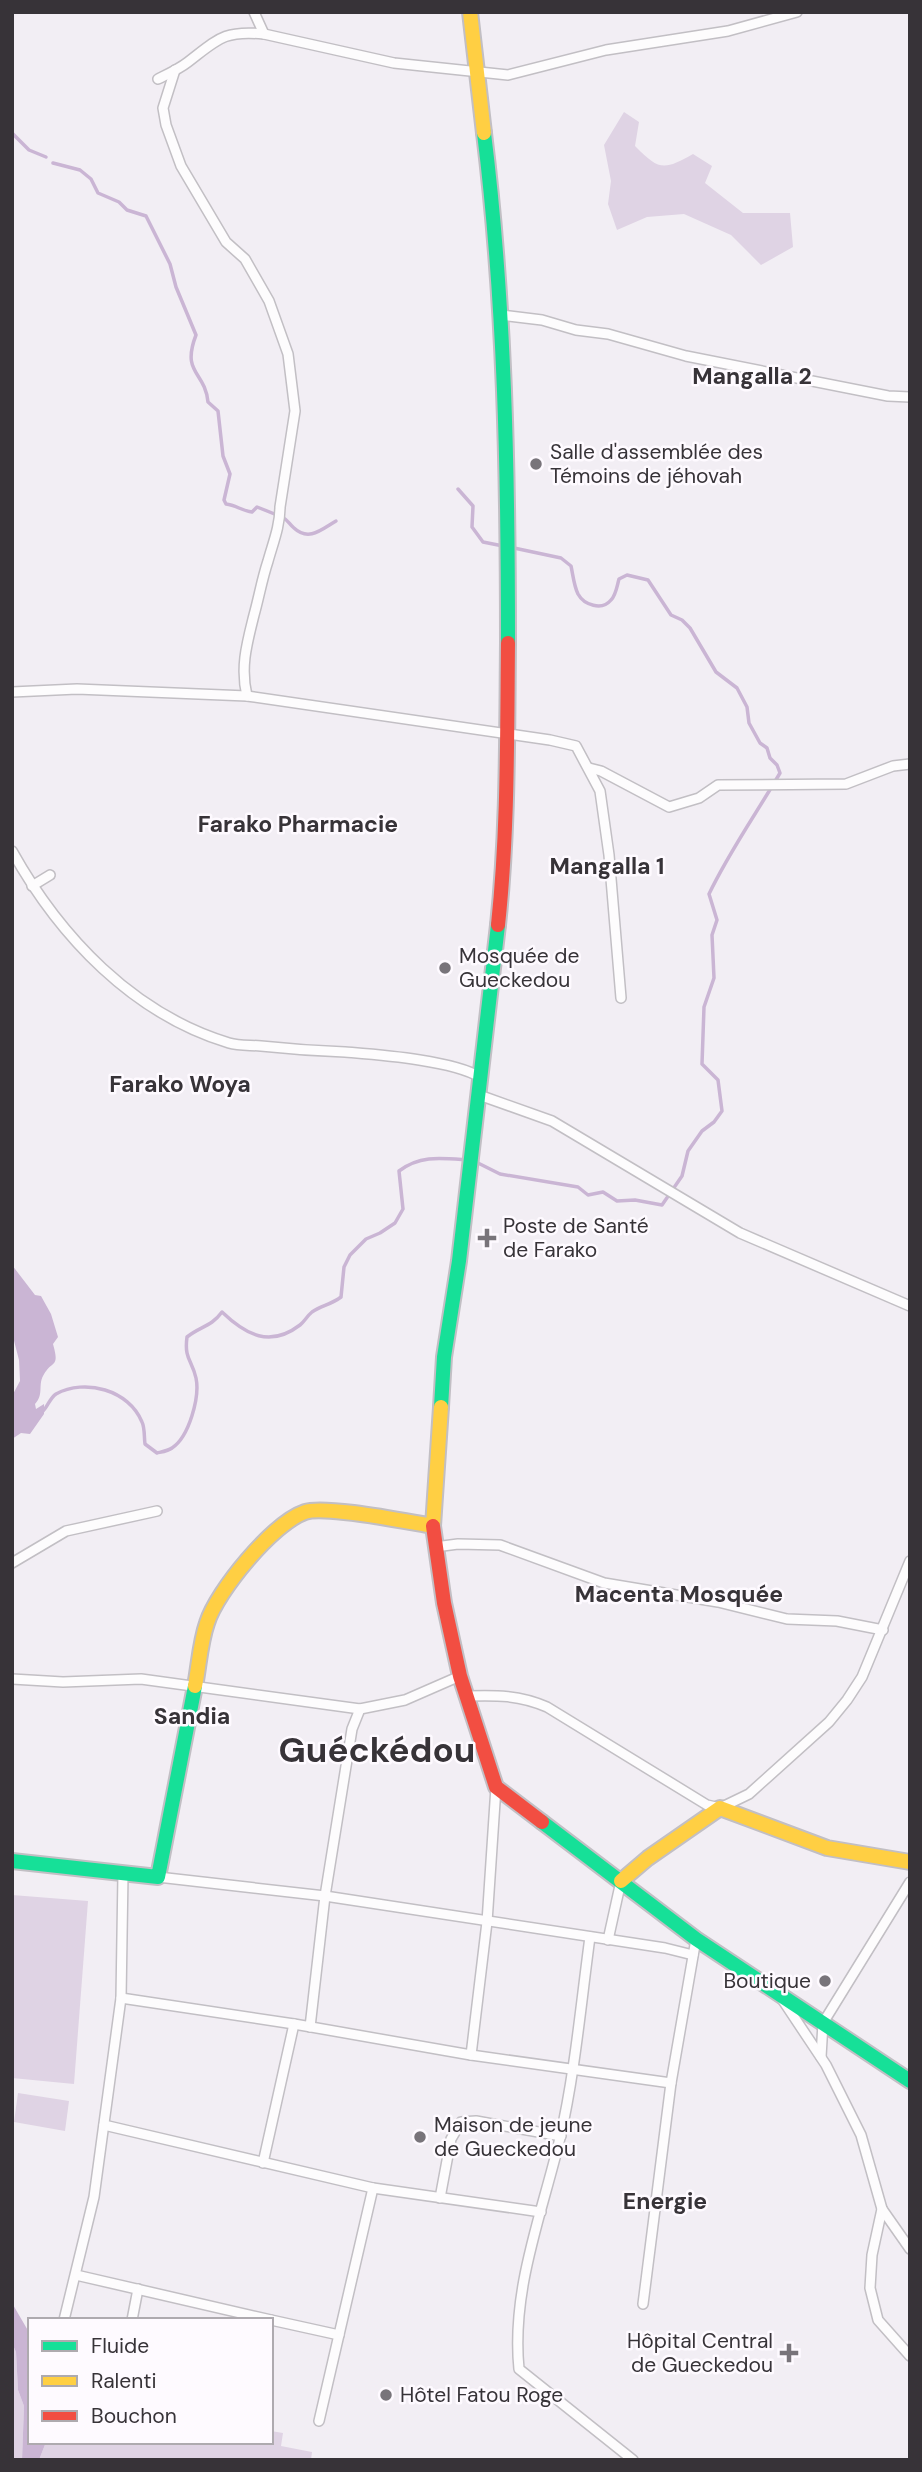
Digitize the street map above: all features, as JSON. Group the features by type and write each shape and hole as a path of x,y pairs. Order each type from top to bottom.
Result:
{"main road":[{"path":"470,12 494,212 501,315 508,539 507,779 502,884 459,1261 444,1357 433,1526 444,1603 460,1676 496,1787 696,1939 910,2081"},
{"path":"12,1861 159,1877 207,1622 223,1590 244,1563 287,1522 306,1511 326,1510 433,1526"},
{"path":"621,1881 657,1851 720,1808 827,1848 910,1862"}],"street":[{"path":"254,12 264,34"},
{"path":"158,79 175,70 215,40 243,32 264,34 394,63 508,75 606,50 728,32 797,12"},
{"path":"175,70 163,108 166,125 181,166 226,243 245,259 269,301 288,354 295,411 280,520 257,595 256,611 244,650 243,681 247,696"},
{"path":"501,315 542,320 576,330 608,334 686,356 888,396 910,397"},
{"path":"12,692 77,689 247,696 576,746 600,791 609,855 621,998"},
{"path":"589,768 601,771 669,807 699,797 718,785 846,784 893,766 910,764"},
{"path":"12,851 32,886 71,937 103,970 146,1003 181,1024 231,1044 389,1055 468,1070 480,1077"},
{"path":"32,886 50,875"},
{"path":"479,1095 552,1121 740,1233 910,1306"},
{"path":"12,1563 66,1531 157,1511"},
{"path":"435,1547 458,1544 500,1545 604,1583 718,1602 787,1619 837,1621 883,1630"},
{"path":"467,1696 501,1695 527,1698 547,1707 707,1805 720,1808 749,1794 829,1722 862,1677 910,1561"},
{"path":"12,1679 63,1682 141,1679 360,1709 405,1700 460,1676"},
{"path":"310,2027 325,1896 352,1729 360,1709"},
{"path":"471,2055 487,1922 496,1787"},
{"path":"65,2318 94,2197 121,1998 123,1874"},
{"path":"159,1877 325,1896 665,1948 693,1955"},
{"path":"608,1940 621,1881"},
{"path":"821,2057 823,2023 910,1882"},
{"path":"590,1937 561,2136 526,2274 516,2341 519,2369 634,2460"},
{"path":"643,2304 671,2082 696,1939"},
{"path":"779,1995 821,2057 861,2135 882,2209 910,2249"},
{"path":"121,1998 294,2024 471,2055 671,2082"},
{"path":"263,2163 294,2024"},
{"path":"440,2198 452,2139 461,2122 476,2121 561,2136"},
{"path":"104,2125 373,2188 541,2212"},
{"path":"318,2421 373,2188"},
{"path":"882,2209 872,2255 870,2288 878,2320 910,2356"},
{"path":"76,2275 138,2289 232,2316 252,2318"},
{"path":"132,2318 138,2289"},
{"path":"273,2320 339,2335"}],"shaded area":[{"path":"624,112 639,122 635,146 656,164 668,165 693,154 712,166 705,183 743,213 790,213 793,247 761,265 731,235 684,214 647,217 617,230 608,204 611,181 604,145"},
{"path":"12,1265 35,1295 41,1296 51,1314 58,1337 53,1344 55,1361 43,1376 35,1404 36,1409 44,1404 44,1414 30,1434 21,1433 12,1439 12,1396 20,1381 19,1360 12,1333"},
{"path":"12,1895 88,1901 74,2084 12,2078"},
{"path":"18,2093 69,2101 65,2131 14,2122"},
{"path":"12,2303 28,2331 28,2444 45,2444 39,2460 22,2460 24,2406 18,2390 16,2352 12,2343"},
{"path":"12,2343 16,2352 18,2390 24,2406 22,2460 12,2460"},
{"path":"273,2431 283,2433 281,2446 312,2452 311,2460 39,2460 45,2444 273,2444"}],"waterway":[{"path":"12,133 29,150 46,157"},
{"path":"53,163 80,170 91,179 98,193 119,202 127,210 146,216 170,264 176,287 196,335 192,348 192,365 203,384 208,402 218,411 223,456 230,474 224,500 226,504 248,511 252,512 257,507 277,515"},
{"path":"458,489 473,506 472,527 483,542 503,546"},
{"path":"282,517 305,534 315,533 336,521"},
{"path":"474,1161 500,1174 578,1187 588,1195 603,1192 617,1201 635,1200 662,1205 682,1176 688,1151 702,1131 714,1122 722,1111 718,1080 702,1064 704,1007 714,978 712,935 717,920 709,894 780,773 767,748 760,743 749,723 747,707 737,688 716,672 690,628 671,615 648,580 627,575 619,579 611,600 603,605 593,605 578,594 571,566 561,558 514,548"},
{"path":"43,1411 56,1394 67,1389 93,1387 105,1390 117,1395 136,1411 143,1424 145,1444 157,1453 170,1449 178,1443 188,1426 196,1395 196,1378 187,1355 187,1337 210,1324 222,1312 240,1327 259,1336 279,1336 289,1332 312,1312 341,1297 344,1267 350,1255 366,1239 395,1223 403,1209 399,1171 423,1160 467,1160"}],"traffic: fast":[{"path":"484,133 501,324 508,643"},
{"path":"441,1407 444,1357 459,1261 498,925"},
{"path":"12,1861 158,1877 195,1686"},
{"path":"542,1822 696,1939 910,2081"}],"traffic: slow":[{"path":"470,12 484,133"},
{"path":"195,1686 203,1638 213,1609 248,1560 278,1529 292,1519 315,1510 433,1526 441,1407"},
{"path":"621,1881 648,1858 720,1808 827,1848 910,1862"}],"traffic: jam":[{"path":"498,925 505,819 508,643"},
{"path":"433,1526 444,1603 460,1676 496,1787 542,1822"}],"place":[{"name":"Salle d'assemblée des Témoins de jéhovah","path":"536,464"},
{"name":"Mosquée de Gueckedou","path":"445,968"},
{"name":"Poste de Santé de Farako","path":"487,1238"},
{"name":"Boutique","path":"825,1981"},
{"name":"Maison de jeune de Gueckedou","path":"420,2137"},
{"name":"Hôpital Central de Gueckedou","path":"789,2353"},
{"name":"Hôtel Fatou Roge","path":"386,2395"}],"district":[{"name":"Mangalla 2","path":"752,376"},
{"name":"Farako Pharmacie","path":"298,824"},
{"name":"Mangalla 1","path":"607,866"},
{"name":"Farako Woya","path":"180,1084"},
{"name":"Macenta Mosquée","path":"679,1594"},
{"name":"Sandia","path":"192,1716"},
{"name":"Guéckédou","path":"377,1750"},
{"name":"Energie","path":"665,2201"}]}
